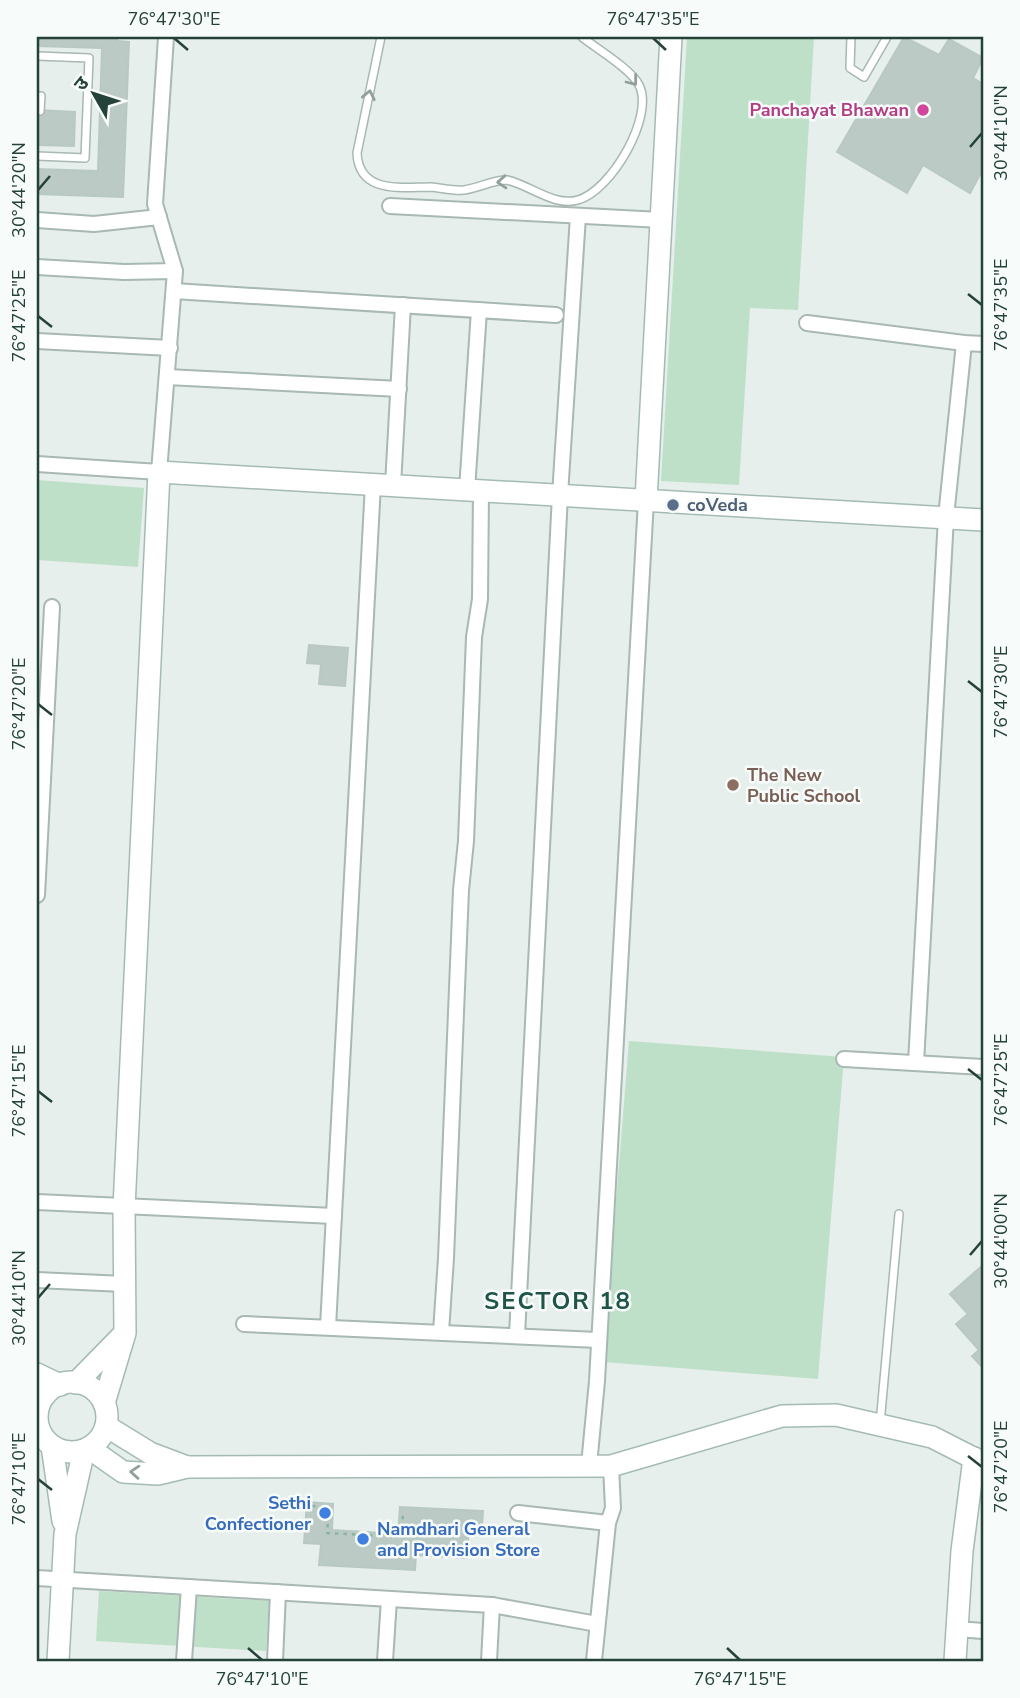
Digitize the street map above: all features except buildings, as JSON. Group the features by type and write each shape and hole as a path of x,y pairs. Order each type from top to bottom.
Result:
{"street":[{"path":"104,1403 125,1334 124,1208 159,472 176,271 155,205 166,37"},
{"path":"594,1661 608,1524 613,1508 600,1466 598,1340 671,37"},
{"path":"390,206 661,220"},
{"path":"516,1335 559,495 578,216"},
{"path":"37,220 94,224 159,217"},
{"path":"37,267 98,271 176,271"},
{"path":"174,291 556,315"},
{"path":"328,1327 383,485 399,389 403,305"},
{"path":"441,1332 474,637 481,589 474,490 479,310"},
{"path":"807,323 983,344"},
{"path":"37,341 170,348"},
{"path":"916,1063 946,517 964,343"},
{"path":"167,377 399,389"},
{"path":"37,464 983,520"},
{"path":"37,895 52,607"},
{"path":"844,1059 983,1067"},
{"path":"37,1202 334,1216"},
{"path":"37,1280 124,1284"},
{"path":"244,1324 598,1340"},
{"path":"125,1334 68,1384 52,1389 38,1402 37,1422 45,1440 52,1446 62,1451 86,1449 123,1472 158,1474 187,1467 600,1466 782,1416 835,1415 932,1437 978,1461 962,1551 955,1661"},
{"path":"37,1374 68,1384 88,1386 104,1403 107,1414 102,1434 86,1449 65,1534"},
{"path":"106,1426 150,1452 187,1467"},
{"path":"52,1446 65,1534 58,1661"},
{"path":"962,1551 983,1502"},
{"path":"518,1513 608,1524"},
{"path":"37,1578 492,1605 597,1624"},
{"path":"184,1661 189,1587"},
{"path":"275,1661 278,1592"},
{"path":"386,1661 389,1599"},
{"path":"489,1661 492,1605"},
{"path":"957,1629 983,1631"}],"lane":[{"path":"381,37 357,153 357,166 367,179 381,185 464,190 507,180 565,201 578,200 603,184 622,159 639,124 644,106 639,85 632,76 582,37"},
{"path":"851,37 850,68 864,77 887,37"},
{"path":"37,57 89,58 85,158 37,156"},
{"path":"37,96 41,96 40,111"},
{"path":"880,1425 899,1214"}],"path":[{"path":"312,1506 329,1507 327,1533 402,1537 404,1511"}],"green space":[{"path":"687,37 814,37 798,310 750,308 739,485 661,481"},
{"path":"37,480 144,488 138,567 37,560"},
{"path":"629,1041 844,1057 818,1379 603,1362"},
{"path":"99,1591 269,1601 266,1651 96,1641"}],"place":[{"name":"Panchayat Bhawan","path":"923,110"},
{"name":"coVeda","path":"673,505"},
{"name":"The New Public School","path":"733,785"},
{"name":"Sethi Confectioner","path":"325,1513"},
{"name":"Namdhari General and Provision Store","path":"363,1539"}],"district":[{"name":"SECTOR 18","path":"558,1301"}]}
